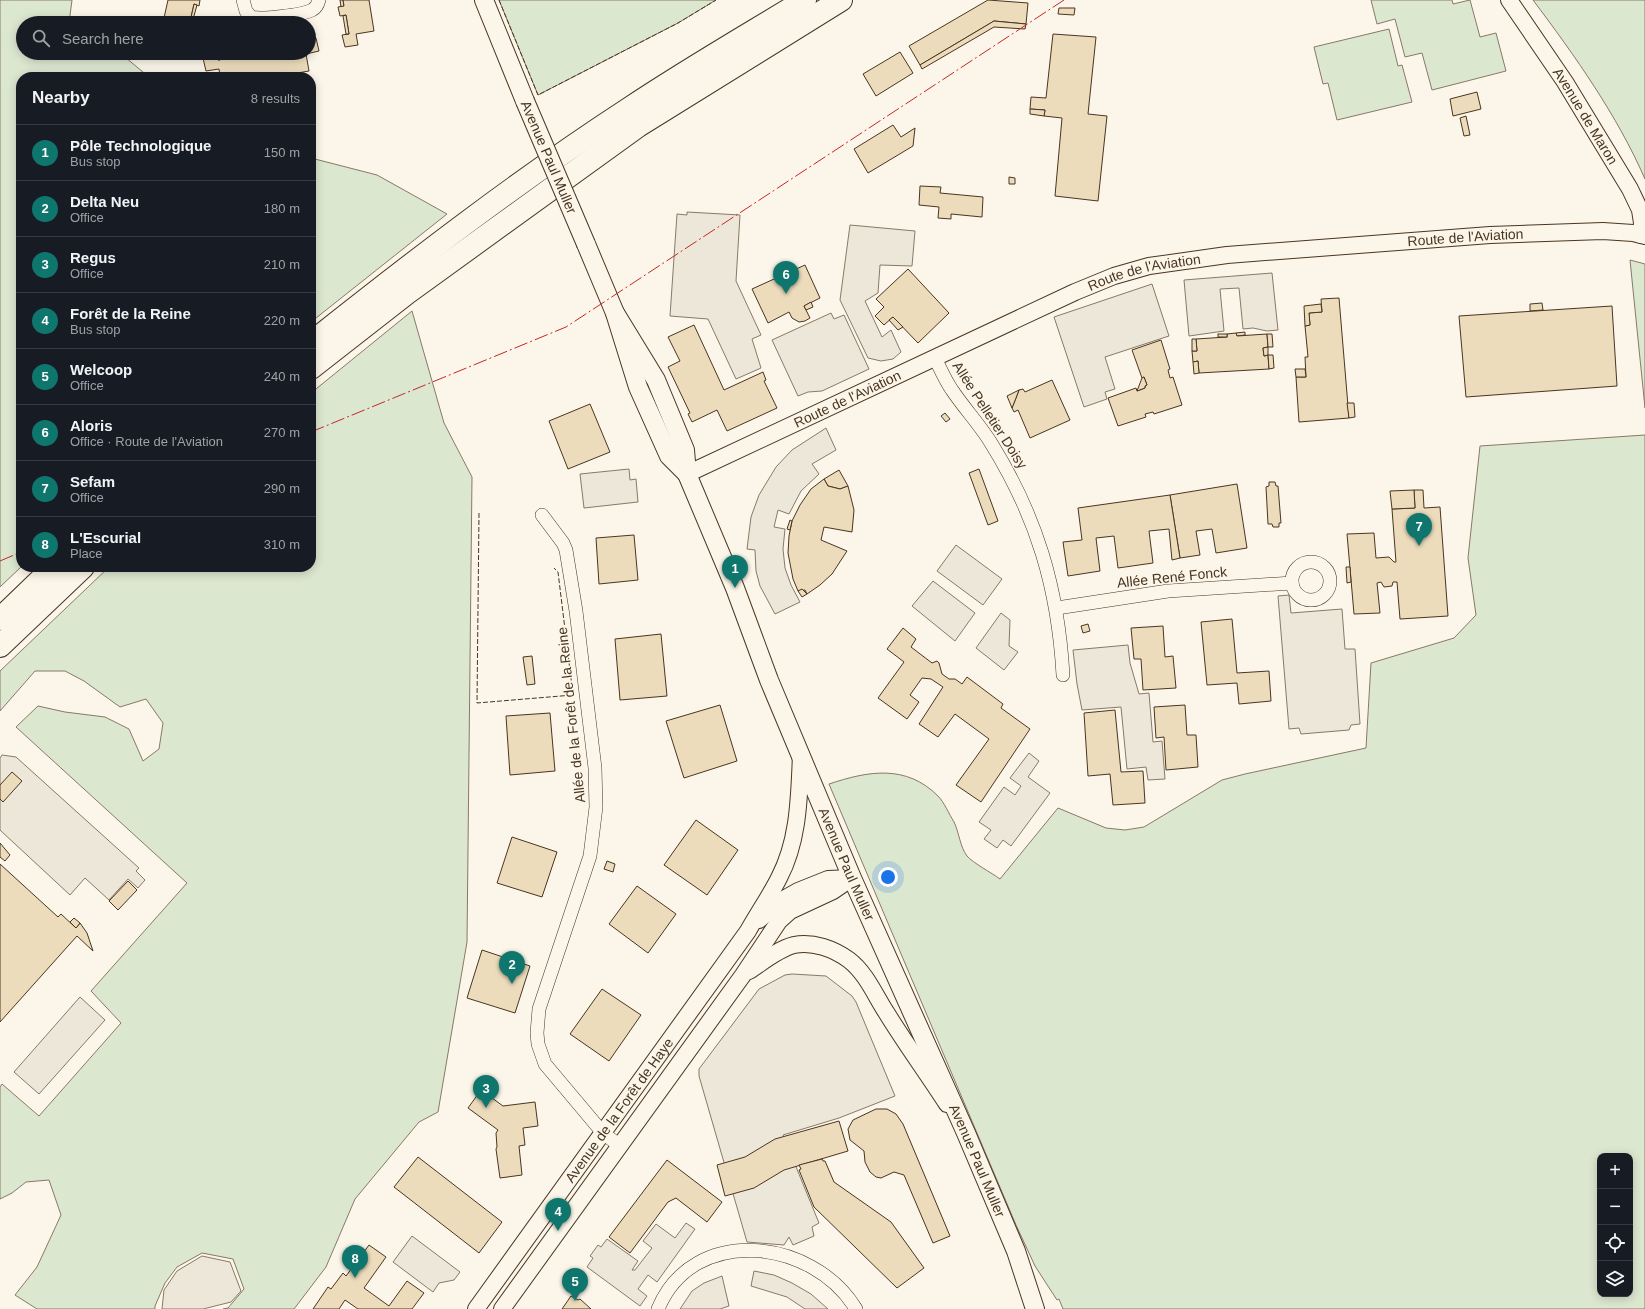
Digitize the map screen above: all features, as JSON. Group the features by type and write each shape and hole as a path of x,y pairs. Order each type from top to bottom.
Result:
{"highway":[{"path":"316,339 401,272 513,189 627,110 805,0"},
{"path":"316,364 407,293 638,126 841,0"},
{"path":"0,619 49,572"},
{"path":"0,646 78,572"}],"main road":[{"name":"Avenue Paul Muller","path":"484,0 615,313 656,380 685,450 687,474 852,878 966,1133 1016,1251 1046,1309"},
{"name":"Avenue Paul Muller","path":"1016,1251 1035,1309"}],"street":[{"path":"243,0 248,14 251,16"},
{"path":"274,16 311,10 315,8 319,0"},
{"name":"Avenue de Maron","path":"1509,0 1565,82 1630,189 1640,210 1643,236"},
{"name":"Route de l'Aviation","path":"687,474 1097,282 1160,264 1227,255 1490,235 1603,231 1643,236"},
{"name":"Allée Pelletier Doisy","path":"935,358 951,389 991,442 1013,479 1030,517 1042,549 1057,608 1063,675"},
{"name":"Allée de la Forêt de la Reine","path":"542,515 563,543 566,550 576,611 595,768 596,807 590,856 540,1009 537,1039 545,1064 603,1133 620,1146"},
{"name":"Allée René Fonck","path":"1057,608 1168,591 1292,583"},
{"name":"Avenue de la Forêt de Haye","path":"476,1309 748,931 780,877 791,848 799,810 801,755"},
{"name":"Avenue de la Forêt de Haye","path":"748,931 782,900 828,879 852,878"},
{"name":"Avenue de la Forêt de Haye","path":"502,1309 743,975 779,921 790,912 833,891 852,878"},
{"name":"Avenue de la Forêt de Haye","path":"743,975 776,953 793,945 819,946 838,953 850,961 864,976 886,1013 966,1133"},
{"path":"658,1309 669,1288 677,1278 692,1266 703,1260 723,1254 742,1251 757,1251 788,1256 813,1266 840,1288 856,1309"}],"green space":[{"path":"0,0 72,0 70,16 16,16 16,60 128,60 143,72 16,72 16,572 0,587"},
{"path":"499,0 716,0 678,23 538,95"},
{"path":"1371,0 1452,0 1453,4 1470,0 1480,37 1496,33 1506,71 1432,90 1422,53 1405,57 1395,19 1377,24"},
{"path":"1533,0 1645,0 1645,179 1622,132 1594,86 1580,64"},
{"path":"1389,29 1398,66 1402,65 1412,102 1337,120 1328,83 1323,84 1314,47"},
{"path":"316,159 377,175 447,214 316,318"},
{"path":"1630,260 1645,264 1645,408"},
{"path":"412,311 444,423 472,477 467,942 438,1112 419,1122 355,1199 326,1267 294,1309 223,1309 228,1308 244,1289 233,1259 202,1253 177,1267 165,1283 155,1309 37,1309 15,1295 37,1267 61,1215 49,1180 26,1182 12,1193 0,1199 0,1087 2,1084 39,1116 121,1023 91,991 187,883 16,727 38,706 65,712 105,717 129,729 143,761 159,749 163,723 146,699 120,707 84,681 65,671 35,671 0,711 0,671 104,572 316,572 316,389"},
{"path":"1645,435 1645,1309 1063,1309 1059,1299 1057,1300 1035,1266 1016,1225 829,784 858,776 886,773 913,779 926,786 938,796 954,822 967,856 1000,879 1058,808 1106,828 1125,830 1144,827 1222,780 1366,748 1371,663 1454,638 1476,615 1468,558 1480,446"}],"shaded area":[{"path":"687,212 740,215 736,281 761,335 752,339 761,368 736,379 708,319 670,316 677,214 687,215"},
{"path":"850,225 915,231 912,266 880,265 878,293 865,301 882,337 891,330 901,352 893,359 881,361 868,358 840,300"},
{"path":"1272,273 1278,330 1267,331 1253,328 1243,329 1239,288 1220,289 1224,331 1189,336 1184,280"},
{"path":"1152,284 1169,336 1105,357 1115,389 1105,392 1107,399 1084,407 1054,317"},
{"path":"831,313 834,319 844,315 869,369 822,391 808,392 798,396 772,340"},
{"path":"826,428 836,450 812,464 819,474 801,491 789,514 778,510 774,527 785,529 783,549 785,568 791,585 800,602 775,614 760,586 756,571 755,550 747,549 751,517 759,495 776,467 792,450"},
{"path":"629,469 630,480 636,479 638,502 584,508 580,474"},
{"path":"956,545 1002,579 983,605 937,571"},
{"path":"933,581 975,613 955,641 912,606"},
{"path":"1289,595 1291,613 1342,609 1345,649 1355,649 1360,724 1351,725 1349,730 1301,734 1299,728 1289,729 1278,596"},
{"path":"1001,613 1010,620 1009,646 1018,652 1004,670 976,648"},
{"path":"1128,645 1130,663 1139,694 1149,693 1153,742 1162,741 1165,779 1148,780 1146,767 1127,769 1121,707 1082,710 1073,650"},
{"path":"1029,753 1039,761 1028,777 1050,793 1011,846 1003,840 997,848 984,839 991,830 979,822 1004,787 1015,795 1021,786 1010,778"},
{"path":"2,755 16,757 139,868 136,871 145,880 138,888 128,879 109,900 85,878 70,895 0,830 0,758"},
{"path":"785,975 826,976 852,996 856,1002 895,1096 839,1118 783,1135 819,1223 812,1227 814,1236 793,1245 789,1237 784,1245 747,1242 699,1076 699,1069 759,989"},
{"path":"80,997 105,1020 39,1094 14,1072"},
{"path":"686,1223 695,1229 657,1282 648,1275 638,1289 647,1296 640,1306 587,1267 593,1258 590,1256 598,1245 601,1247 607,1239 638,1261 632,1270 635,1270 652,1248 643,1241 656,1224 675,1238"},
{"path":"412,1236 460,1272 454,1280 439,1283 433,1292 393,1262"},
{"path":"202,1256 230,1262 241,1291 231,1302 203,1309 162,1309 164,1290 177,1271"},
{"path":"754,1271 774,1275 792,1283 811,1294 828,1309 805,1309 787,1297 751,1286"},
{"path":"722,1276 729,1306 720,1309 680,1309 692,1291 704,1283"}],"building":[{"path":"168,0 200,0 199,6 194,4 191,16 164,16"},
{"path":"340,0 343,0 344,6 341,7"},
{"path":"343,0 369,0 374,31 356,34 358,45 345,47 342,35 349,34 346,15 340,16 338,7 344,6"},
{"path":"988,0 1028,3 1026,24 994,21 920,65 909,46"},
{"path":"194,4 197,5 194,16 191,16"},
{"path":"1059,8 1075,8 1074,15 1058,14"},
{"path":"346,15 349,34 346,34 343,16"},
{"path":"994,21 1026,24 1025,29 994,27 922,69 920,65"},
{"path":"1053,34 1096,37 1088,114 1107,116 1098,201 1055,196 1062,118 1044,116 1045,110 1030,109 1031,97 1046,98"},
{"path":"316,38 319,51 316,52"},
{"path":"900,52 913,73 876,96 863,74"},
{"path":"203,60 307,60 309,71 219,72 219,69 206,71"},
{"path":"1477,92 1481,109 1453,116 1450,99"},
{"path":"1030,109 1045,110 1044,116 1030,114"},
{"path":"1466,116 1470,135 1464,136 1460,118"},
{"path":"893,125 901,137 915,128 913,146 868,173 854,149"},
{"path":"1009,177 1015,178 1015,184 1009,184"},
{"path":"920,186 941,187 940,193 983,197 982,217 951,214 951,219 938,218 939,207 919,205"},
{"path":"805,265 820,298 804,306 810,318 799,322 792,318 789,312 768,323 752,289"},
{"path":"908,269 949,313 918,343 893,317 884,325 875,316 884,307 876,299"},
{"path":"1339,298 1349,418 1299,422 1296,377 1306,377 1305,357 1308,357 1305,326 1310,325 1309,313 1322,312 1321,299"},
{"path":"811,302 813,307 806,310 804,306"},
{"path":"1542,303 1543,310 1530,311 1530,304"},
{"path":"1321,304 1322,312 1309,313 1310,325 1305,326 1304,306"},
{"path":"1612,306 1617,386 1466,397 1459,316"},
{"path":"893,317 903,327 898,330 889,320"},
{"path":"694,325 724,390 763,372 766,380 764,381 777,408 727,431 717,410 692,422 688,414 690,413 668,367 680,361 668,337"},
{"path":"1245,332 1245,335 1237,336 1236,333"},
{"path":"1236,333 1237,336 1267,334 1268,347 1263,348 1264,356 1268,355 1269,369 1199,373 1198,361 1193,362 1192,351 1197,351 1196,339 1227,337 1227,334"},
{"path":"1218,334 1227,334 1227,337 1218,337"},
{"path":"1267,334 1272,334 1273,347 1268,347"},
{"path":"1192,339 1196,339 1197,351 1192,351"},
{"path":"1161,340 1170,369 1168,370 1170,378 1173,377 1182,405 1154,414 1153,412 1145,414 1146,417 1118,426 1108,398 1136,388 1137,391 1145,388 1147,385 1144,377 1142,378 1132,350"},
{"path":"1268,347 1268,355 1264,356 1263,348"},
{"path":"1268,355 1273,355 1274,368 1269,369"},
{"path":"1198,361 1199,373 1194,374 1193,362"},
{"path":"1295,369 1305,369 1306,377 1296,377"},
{"path":"1144,377 1147,385 1145,388 1137,391 1142,378"},
{"path":"1052,380 1070,420 1030,438 1018,410 1014,412 1012,408 1019,390 1023,389 1025,392"},
{"path":"1019,390 1016,398 1012,408 1007,396"},
{"path":"1347,403 1354,403 1355,417 1349,418"},
{"path":"590,404 610,452 568,469 549,421"},
{"path":"945,413 950,419 946,422 941,416"},
{"path":"979,469 998,521 988,525 969,473"},
{"path":"839,470 848,486 840,489 828,486 824,479"},
{"path":"824,479 828,486 840,489 848,486 854,510 852,532 824,527 821,540 847,551 832,574 807,594 805,590 798,591 793,579 788,553 789,536 792,521 800,505 811,489"},
{"path":"1269,482 1275,482 1276,486 1278,486 1281,523 1279,523 1279,527 1273,527 1272,524 1268,524 1266,487 1269,486"},
{"path":"1237,484 1247,548 1216,553 1212,529 1196,531 1200,555 1180,558 1170,495"},
{"path":"1414,490 1423,490 1424,508 1440,507 1448,616 1400,619 1397,582 1393,582 1392,586 1384,587 1381,582 1377,583 1380,613 1354,614 1347,534 1374,533 1376,558 1389,557 1396,562 1392,509 1415,508"},
{"path":"1414,490 1415,508 1392,509 1390,491"},
{"path":"1170,495 1180,558 1172,560 1169,529 1149,531 1153,563 1118,568 1114,536 1096,538 1100,571 1068,576 1063,542 1082,540 1078,508"},
{"path":"790,520 792,521 790,530 787,529"},
{"path":"634,535 638,580 599,584 596,538"},
{"path":"1346,567 1350,567 1351,582 1347,583"},
{"path":"802,589 807,594 802,597 798,591"},
{"path":"1232,619 1237,673 1269,671 1271,701 1239,704 1237,683 1207,685 1201,622"},
{"path":"1088,624 1090,631 1083,633 1081,626"},
{"path":"1163,626 1165,657 1173,656 1176,688 1143,690 1141,659 1134,659 1131,628"},
{"path":"903,628 916,639 911,647 932,663 937,661 942,674 949,679 955,679 962,684 967,677 1003,704 1001,708 1030,729 981,802 956,785 989,739 955,714 938,737 919,724 943,687 931,679 922,678 910,695 919,702 907,719 878,698 904,662 887,649"},
{"path":"661,634 667,696 620,700 615,639"},
{"path":"532,656 535,684 527,685 523,657"},
{"path":"720,705 737,761 684,778 666,721"},
{"path":"1185,705 1187,735 1196,735 1198,767 1166,770 1164,737 1156,738 1154,707"},
{"path":"1115,710 1121,772 1143,771 1145,803 1113,805 1110,774 1088,776 1084,713"},
{"path":"550,713 555,771 510,775 506,716"},
{"path":"12,772 22,781 3,802 0,799 0,785"},
{"path":"696,820 738,850 707,895 664,865"},
{"path":"512,837 557,852 542,897 497,883"},
{"path":"0,843 10,855 5,861 0,857"},
{"path":"607,861 615,864 613,872 604,869"},
{"path":"0,864 58,917 61,914 76,928 80,923 87,933 93,951 77,936 0,1022"},
{"path":"128,881 137,890 118,910 109,901"},
{"path":"637,886 676,914 648,953 609,924"},
{"path":"74,918 80,923 76,928 70,922"},
{"path":"482,950 530,966 515,1013 467,998"},
{"path":"602,989 641,1015 609,1061 570,1034"},
{"path":"481,1090 503,1106 535,1102 538,1126 523,1128 525,1145 519,1146 522,1175 500,1178 496,1149 496,1133 498,1130 468,1108"},
{"path":"876,1109 887,1109 896,1114 903,1124 950,1236 933,1243 904,1175 894,1172 881,1178 876,1177 870,1172 865,1162 864,1151 850,1140 848,1129 853,1120"},
{"path":"839,1121 848,1151 784,1170 754,1188 725,1196 717,1165 745,1157 775,1139"},
{"path":"418,1157 502,1222 479,1253 394,1187"},
{"path":"822,1159 825,1161 834,1182 891,1222 924,1268 897,1288 814,1207 799,1170 801,1169 799,1165"},
{"path":"667,1160 722,1202 707,1222 676,1198 668,1202 630,1253 609,1237"},
{"path":"369,1245 386,1257 364,1288 389,1306 407,1281 424,1293 412,1309 358,1309 345,1300 339,1309 313,1309 328,1287 331,1289 343,1273 346,1276"},
{"path":"571,1296 578,1300 580,1299 591,1309 562,1309"}],"fence":[{"path":"499,0 538,95 678,23 716,0"},
{"path":"479,513 477,703 573,695 558,572 554,568"}],"power":[{"path":"316,430 566,327 1064,0"},
{"path":"0,561 16,554"}],"place":[{"name":"Aloris","path":"786,294"},
{"name":"Sefam","path":"1419,546"},
{"name":"Pôle Technologique","path":"735,588"},
{"name":"Delta Neu","path":"512,984"},
{"name":"Regus","path":"486,1108"},
{"name":"Forêt de la Reine","path":"558,1231"},
{"name":"L'Escurial","path":"355,1278"},
{"name":"Welcoop","path":"575,1301"}]}
